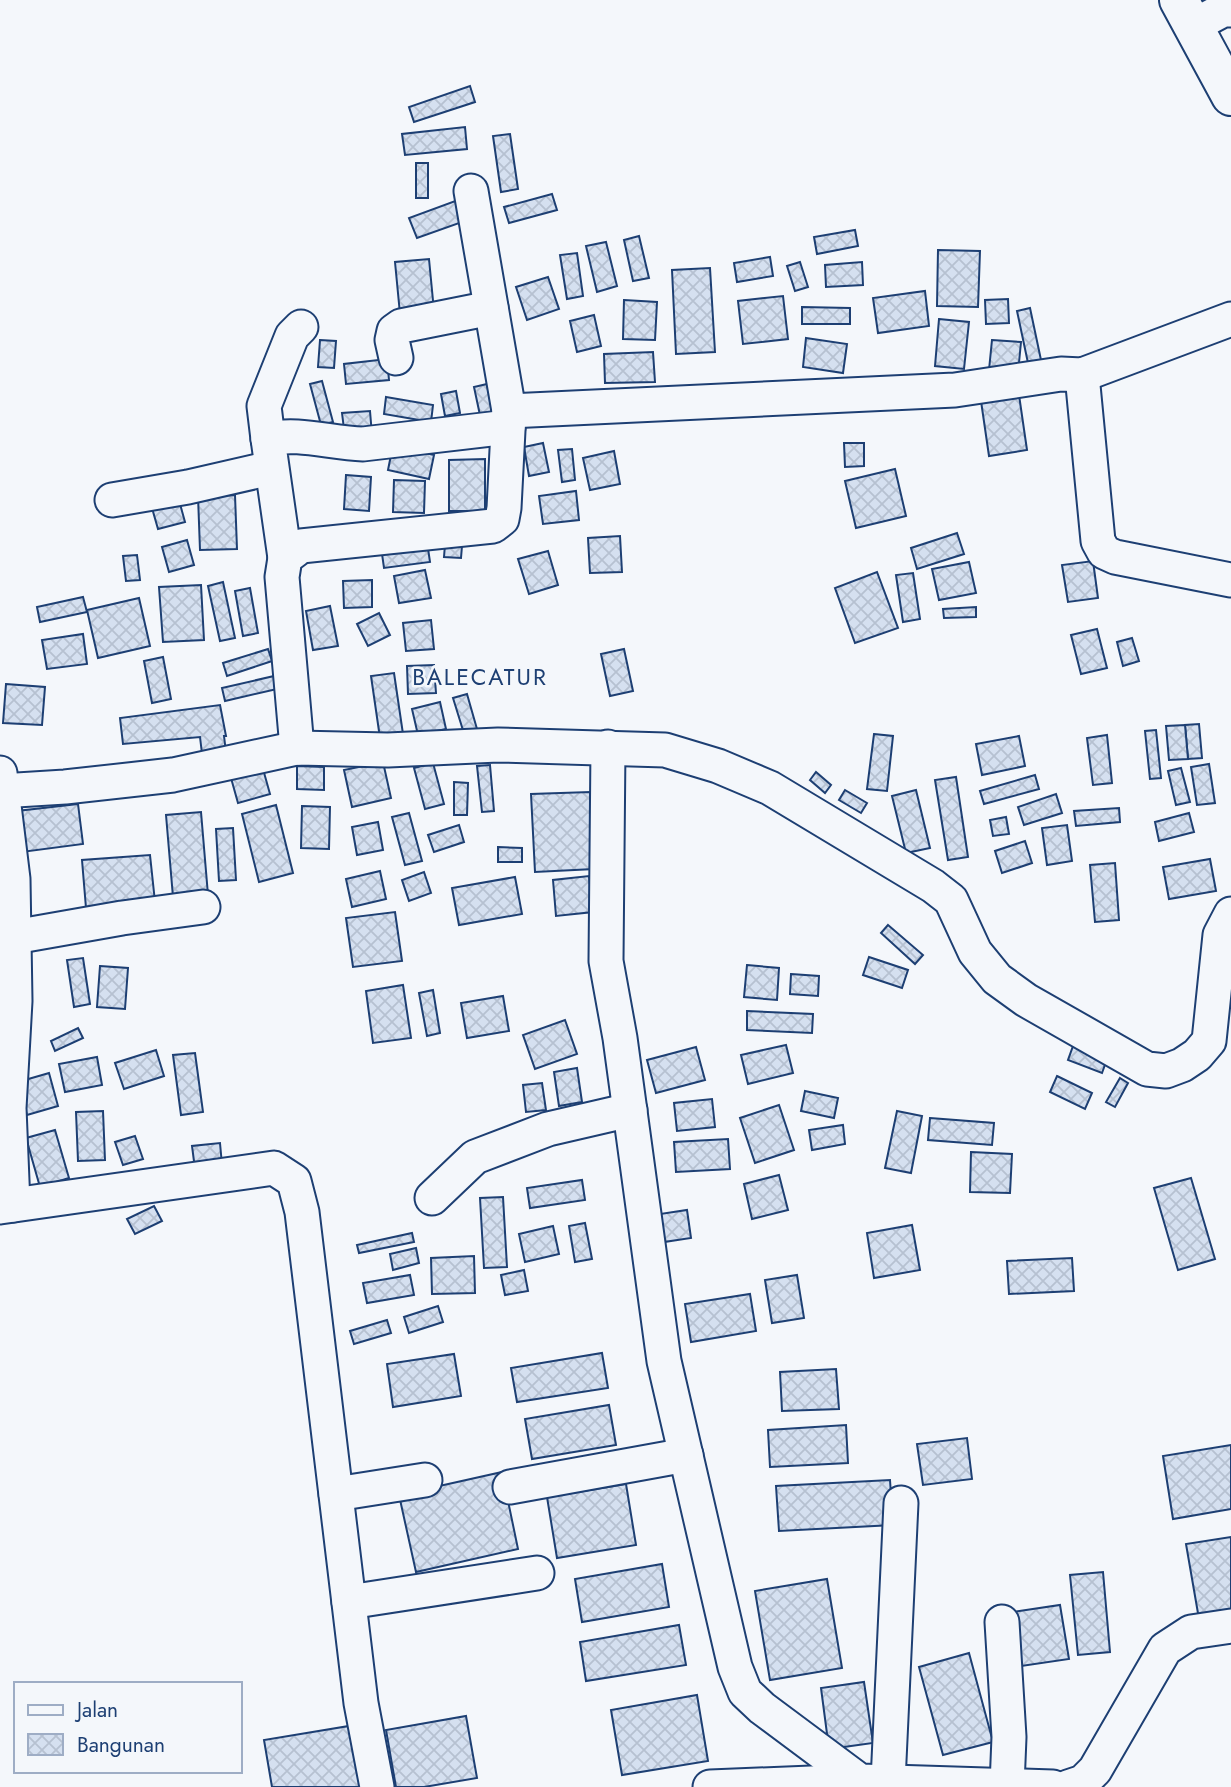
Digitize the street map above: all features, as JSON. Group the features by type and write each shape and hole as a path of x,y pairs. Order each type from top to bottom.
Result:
{"highway":[{"path":"1186,13 1231,96"}],"street":[{"path":"1186,13 1231,10"},
{"path":"285,558 301,546 493,527 498,524 504,508 509,419 471,191"},
{"path":"396,358 392,340 394,331 401,326 491,308"},
{"path":"112,500 188,487 269,454 289,435 363,444 509,419 955,390 1061,374 1082,375 1231,319"},
{"path":"297,748 282,577 285,558 264,406 292,336 301,327"},
{"path":"1082,375 1098,541 1104,552 1231,580"},
{"path":"377,1787 361,1703 302,1212 294,1181 274,1168 7,1206 15,1001 13,879 1,785 65,787 173,775 297,748 388,750 498,745 665,750 718,766 771,788 933,886 951,900 975,952 997,979 1026,1000 1147,1069 1166,1070 1182,1065 1197,1055 1209,1041 1220,934 1231,914"},
{"path":"608,747 606,961 621,1038 664,1361 735,1667 745,1692 762,1708 797,1736 869,1784"},
{"path":"14,937 203,907"},
{"path":"432,1198 475,1157 548,1129 630,1110"},
{"path":"510,1487 686,1455"},
{"path":"336,1493 425,1480"},
{"path":"869,1784 901,1503"},
{"path":"349,1602 537,1573"},
{"path":"1002,1622 1009,1737 1007,1786"},
{"path":"1068,1787 1083,1782 1095,1770 1164,1649 1191,1632 1231,1626"},
{"path":"710,1787 869,1784 1053,1787"}],"building":[{"path":"470,86 475,102 414,122 409,107"},
{"path":"465,127 467,149 405,155 402,134"},
{"path":"510,134 518,189 501,192 493,136"},
{"path":"416,163 428,163 428,198 416,198"},
{"path":"552,194 557,210 509,223 504,207"},
{"path":"458,200 465,221 417,238 409,218"},
{"path":"855,230 858,246 817,254 814,237"},
{"path":"639,236 649,278 633,281 624,240"},
{"path":"606,242 617,286 597,292 586,246"},
{"path":"938,250 980,251 978,307 937,306"},
{"path":"577,253 583,296 567,299 560,255"},
{"path":"770,257 773,276 737,282 734,263"},
{"path":"429,259 434,311 400,314 395,262"},
{"path":"800,262 808,287 795,291 787,266"},
{"path":"862,262 863,285 826,287 825,265"},
{"path":"710,268 715,352 676,354 672,270"},
{"path":"548,277 559,309 527,320 516,287"},
{"path":"925,291 929,326 878,333 873,298"},
{"path":"783,296 788,339 743,344 738,301"},
{"path":"1008,299 1009,323 986,324 985,300"},
{"path":"624,300 657,302 655,340 623,339"},
{"path":"802,307 850,308 850,324 802,324"},
{"path":"1030,308 1041,360 1028,363 1017,311"},
{"path":"594,315 601,346 577,352 570,321"},
{"path":"939,319 969,322 964,369 935,366"},
{"path":"806,338 847,344 843,373 803,367"},
{"path":"320,340 336,341 334,368 318,367"},
{"path":"992,340 1021,342 1018,373 989,370"},
{"path":"653,352 655,382 605,383 604,354"},
{"path":"387,359 389,380 346,384 344,364"},
{"path":"322,381 333,422 321,425 310,384"},
{"path":"487,384 494,417 481,420 474,387"},
{"path":"456,391 460,413 445,416 441,394"},
{"path":"1019,395 1027,450 989,456 981,401"},
{"path":"386,397 433,405 431,422 384,414"},
{"path":"370,411 372,435 345,437 342,413"},
{"path":"543,443 549,472 529,476 524,447"},
{"path":"844,443 864,443 864,466 845,467"},
{"path":"393,445 434,455 429,479 388,470"},
{"path":"572,449 575,480 562,482 558,450"},
{"path":"614,451 620,484 590,490 583,458"},
{"path":"485,459 485,511 449,511 449,460"},
{"path":"895,469 906,516 856,528 845,481"},
{"path":"346,475 371,477 369,511 344,509"},
{"path":"394,480 425,481 424,513 393,512"},
{"path":"576,491 579,520 543,524 539,496"},
{"path":"177,493 185,522 158,529 150,501"},
{"path":"235,495 237,549 200,550 198,496"},
{"path":"446,532 463,534 461,558 444,557"},
{"path":"957,533 964,554 917,569 911,548"},
{"path":"426,535 430,562 384,568 380,540"},
{"path":"620,536 622,572 590,573 588,538"},
{"path":"187,540 194,565 169,572 162,547"},
{"path":"548,551 558,585 529,594 518,559"},
{"path":"137,555 140,580 126,581 123,556"},
{"path":"1093,561 1098,598 1068,602 1062,565"},
{"path":"969,562 976,593 939,600 932,569"},
{"path":"425,570 431,598 399,603 394,576"},
{"path":"877,572 898,628 855,643 835,588"},
{"path":"913,573 920,619 903,622 896,575"},
{"path":"372,580 372,607 344,608 343,581"},
{"path":"223,582 235,638 220,641 208,586"},
{"path":"201,585 204,640 163,642 159,587"},
{"path":"250,588 258,633 243,636 235,591"},
{"path":"83,597 87,612 40,622 37,607"},
{"path":"139,598 150,646 98,658 87,610"},
{"path":"330,606 338,646 313,650 306,611"},
{"path":"976,607 976,617 944,618 943,609"},
{"path":"379,613 390,635 368,646 357,624"},
{"path":"431,620 434,649 406,651 403,623"},
{"path":"1097,629 1107,668 1081,674 1071,635"},
{"path":"83,634 87,664 47,669 42,640"},
{"path":"1132,638 1139,661 1123,666 1117,642"},
{"path":"268,649 272,661 227,676 223,663"},
{"path":"624,649 633,691 610,696 601,654"},
{"path":"163,657 171,699 152,703 144,661"},
{"path":"434,665 436,693 408,694 407,666"},
{"path":"394,673 403,734 380,738 371,676"},
{"path":"274,676 277,689 225,701 222,688"},
{"path":"6,684 45,687 42,725 3,723"},
{"path":"467,694 479,736 466,740 453,698"},
{"path":"440,702 446,729 418,735 412,709"},
{"path":"220,705 227,760 203,762 200,737 123,744 120,718"},
{"path":"1199,724 1202,758 1188,759 1185,725"},
{"path":"1185,725 1188,759 1169,760 1166,726"},
{"path":"1156,730 1161,778 1150,779 1145,731"},
{"path":"874,734 893,736 887,791 867,789"},
{"path":"1107,735 1112,783 1093,785 1087,738"},
{"path":"1019,736 1025,766 982,775 976,744"},
{"path":"383,762 391,798 352,807 344,770"},
{"path":"433,763 444,804 425,809 414,768"},
{"path":"1209,764 1215,803 1197,805 1191,767"},
{"path":"490,765 494,811 482,812 477,766"},
{"path":"297,766 324,767 324,790 297,789"},
{"path":"1181,768 1190,802 1176,805 1168,771"},
{"path":"263,769 270,794 238,803 231,778"},
{"path":"816,772 831,785 825,793 810,780"},
{"path":"1035,775 1039,789 984,804 980,791"},
{"path":"956,777 968,857 948,860 935,780"},
{"path":"454,782 468,783 467,815 454,815"},
{"path":"845,790 867,803 861,813 839,800"},
{"path":"916,790 930,848 906,853 892,796"},
{"path":"590,792 594,869 535,872 531,794"},
{"path":"1056,794 1062,813 1024,825 1018,807"},
{"path":"78,804 83,844 22,852 17,811"},
{"path":"276,805 293,873 259,882 242,814"},
{"path":"302,806 330,807 329,849 301,848"},
{"path":"1119,808 1120,822 1076,826 1074,811"},
{"path":"201,812 208,895 173,897 166,815"},
{"path":"409,813 422,861 405,865 392,817"},
{"path":"1189,813 1194,832 1159,841 1155,822"},
{"path":"1006,817 1009,834 993,836 990,820"},
{"path":"378,822 383,850 357,855 352,827"},
{"path":"459,825 464,842 434,852 428,835"},
{"path":"1067,825 1072,861 1047,865 1042,828"},
{"path":"233,828 236,880 219,881 216,829"},
{"path":"1025,841 1032,863 1002,873 995,851"},
{"path":"498,847 522,848 522,862 498,862"},
{"path":"150,855 155,902 86,908 82,860"},
{"path":"1210,859 1216,891 1169,899 1163,867"},
{"path":"1115,863 1119,920 1095,922 1090,865"},
{"path":"380,871 386,899 352,907 346,879"},
{"path":"424,872 431,893 409,901 402,880"},
{"path":"589,876 593,912 556,916 553,880"},
{"path":"515,877 522,914 459,925 452,888"},
{"path":"395,912 402,961 353,967 346,918"},
{"path":"888,925 923,955 915,964 881,933"},
{"path":"869,957 908,970 902,988 863,975"},
{"path":"83,958 90,1004 74,1007 67,960"},
{"path":"747,965 779,968 777,1000 744,997"},
{"path":"100,966 128,968 125,1009 97,1007"},
{"path":"791,974 819,976 818,996 790,994"},
{"path":"403,985 411,1038 373,1043 366,991"},
{"path":"433,990 440,1033 427,1036 419,993"},
{"path":"503,996 509,1031 467,1038 461,1003"},
{"path":"747,1011 813,1014 812,1033 747,1030"},
{"path":"565,1020 577,1054 535,1069 523,1035"},
{"path":"78,1028 83,1038 55,1051 51,1041"},
{"path":"1077,1035 1111,1048 1102,1073 1068,1060"},
{"path":"786,1045 793,1073 748,1084 741,1055"},
{"path":"696,1047 705,1080 656,1093 647,1060"},
{"path":"156,1050 164,1076 124,1089 115,1063"},
{"path":"195,1053 203,1112 181,1115 173,1055"},
{"path":"97,1057 102,1085 65,1092 59,1064"},
{"path":"577,1068 582,1102 559,1106 554,1072"},
{"path":"49,1073 58,1106 27,1115 18,1082"},
{"path":"1057,1076 1092,1093 1085,1109 1050,1092"},
{"path":"1120,1078 1128,1083 1115,1107 1106,1102"},
{"path":"542,1083 546,1110 526,1112 523,1085"},
{"path":"805,1091 838,1098 834,1118 801,1111"},
{"path":"712,1099 715,1127 677,1131 674,1103"},
{"path":"779,1105 794,1150 755,1163 740,1118"},
{"path":"103,1111 105,1160 78,1161 76,1112"},
{"path":"897,1111 922,1116 911,1173 885,1168"},
{"path":"930,1118 994,1123 992,1145 928,1140"},
{"path":"843,1125 845,1144 812,1150 809,1130"},
{"path":"55,1130 69,1178 40,1187 26,1138"},
{"path":"135,1136 143,1159 123,1165 115,1142"},
{"path":"728,1139 730,1169 676,1172 674,1142"},
{"path":"220,1143 222,1165 195,1169 192,1146"},
{"path":"971,1152 1012,1154 1010,1193 970,1192"},
{"path":"779,1175 788,1210 752,1219 744,1184"},
{"path":"1191,1178 1215,1259 1178,1270 1154,1188"},
{"path":"582,1180 585,1200 530,1208 527,1188"},
{"path":"503,1197 507,1267 484,1268 480,1198"},
{"path":"154,1206 162,1221 135,1234 127,1219"},
{"path":"687,1210 691,1238 664,1242 660,1214"},
{"path":"585,1223 592,1259 575,1262 569,1226"},
{"path":"912,1225 920,1270 874,1278 867,1233"},
{"path":"553,1226 559,1254 525,1262 519,1234"},
{"path":"412,1233 414,1242 359,1253 357,1245"},
{"path":"416,1248 419,1263 393,1270 390,1254"},
{"path":"474,1256 475,1293 432,1294 431,1258"},
{"path":"1072,1258 1074,1291 1009,1294 1007,1261"},
{"path":"524,1270 528,1291 505,1295 501,1275"},
{"path":"410,1275 414,1295 367,1303 363,1283"},
{"path":"797,1275 804,1318 772,1323 765,1280"},
{"path":"750,1294 756,1331 691,1342 685,1304"},
{"path":"438,1306 443,1322 409,1333 404,1317"},
{"path":"387,1320 391,1333 354,1344 350,1331"},
{"path":"602,1353 608,1388 517,1402 511,1368"},
{"path":"454,1354 461,1396 393,1407 387,1364"},
{"path":"836,1369 839,1409 782,1411 780,1372"},
{"path":"609,1405 616,1445 532,1459 525,1419"},
{"path":"846,1425 848,1463 770,1467 768,1430"},
{"path":"967,1438 972,1479 923,1485 917,1444"},
{"path":"1231,1445 1231,1509 1173,1519 1163,1456"},
{"path":"502,1472 518,1549 416,1572 399,1495"},
{"path":"890,1480 893,1525 779,1531 776,1486"},
{"path":"626,1484 636,1545 557,1558 547,1497"},
{"path":"1231,1537 1231,1614 1199,1619 1186,1544"},
{"path":"662,1564 669,1607 582,1622 575,1579"},
{"path":"1103,1572 1110,1652 1078,1655 1070,1575"},
{"path":"827,1579 842,1668 770,1680 755,1591"},
{"path":"1060,1605 1069,1659 1015,1667 1006,1613"},
{"path":"679,1625 686,1665 586,1681 580,1642"},
{"path":"969,1653 993,1742 943,1755 919,1667"},
{"path":"864,1682 873,1743 829,1749 821,1688"},
{"path":"697,1695 708,1761 622,1775 611,1710"},
{"path":"466,1716 477,1778 424,1787 396,1787 386,1730"},
{"path":"349,1726 360,1787 272,1787 264,1740"}],"district":[{"name":"BALECATUR","path":"480,677"}]}
